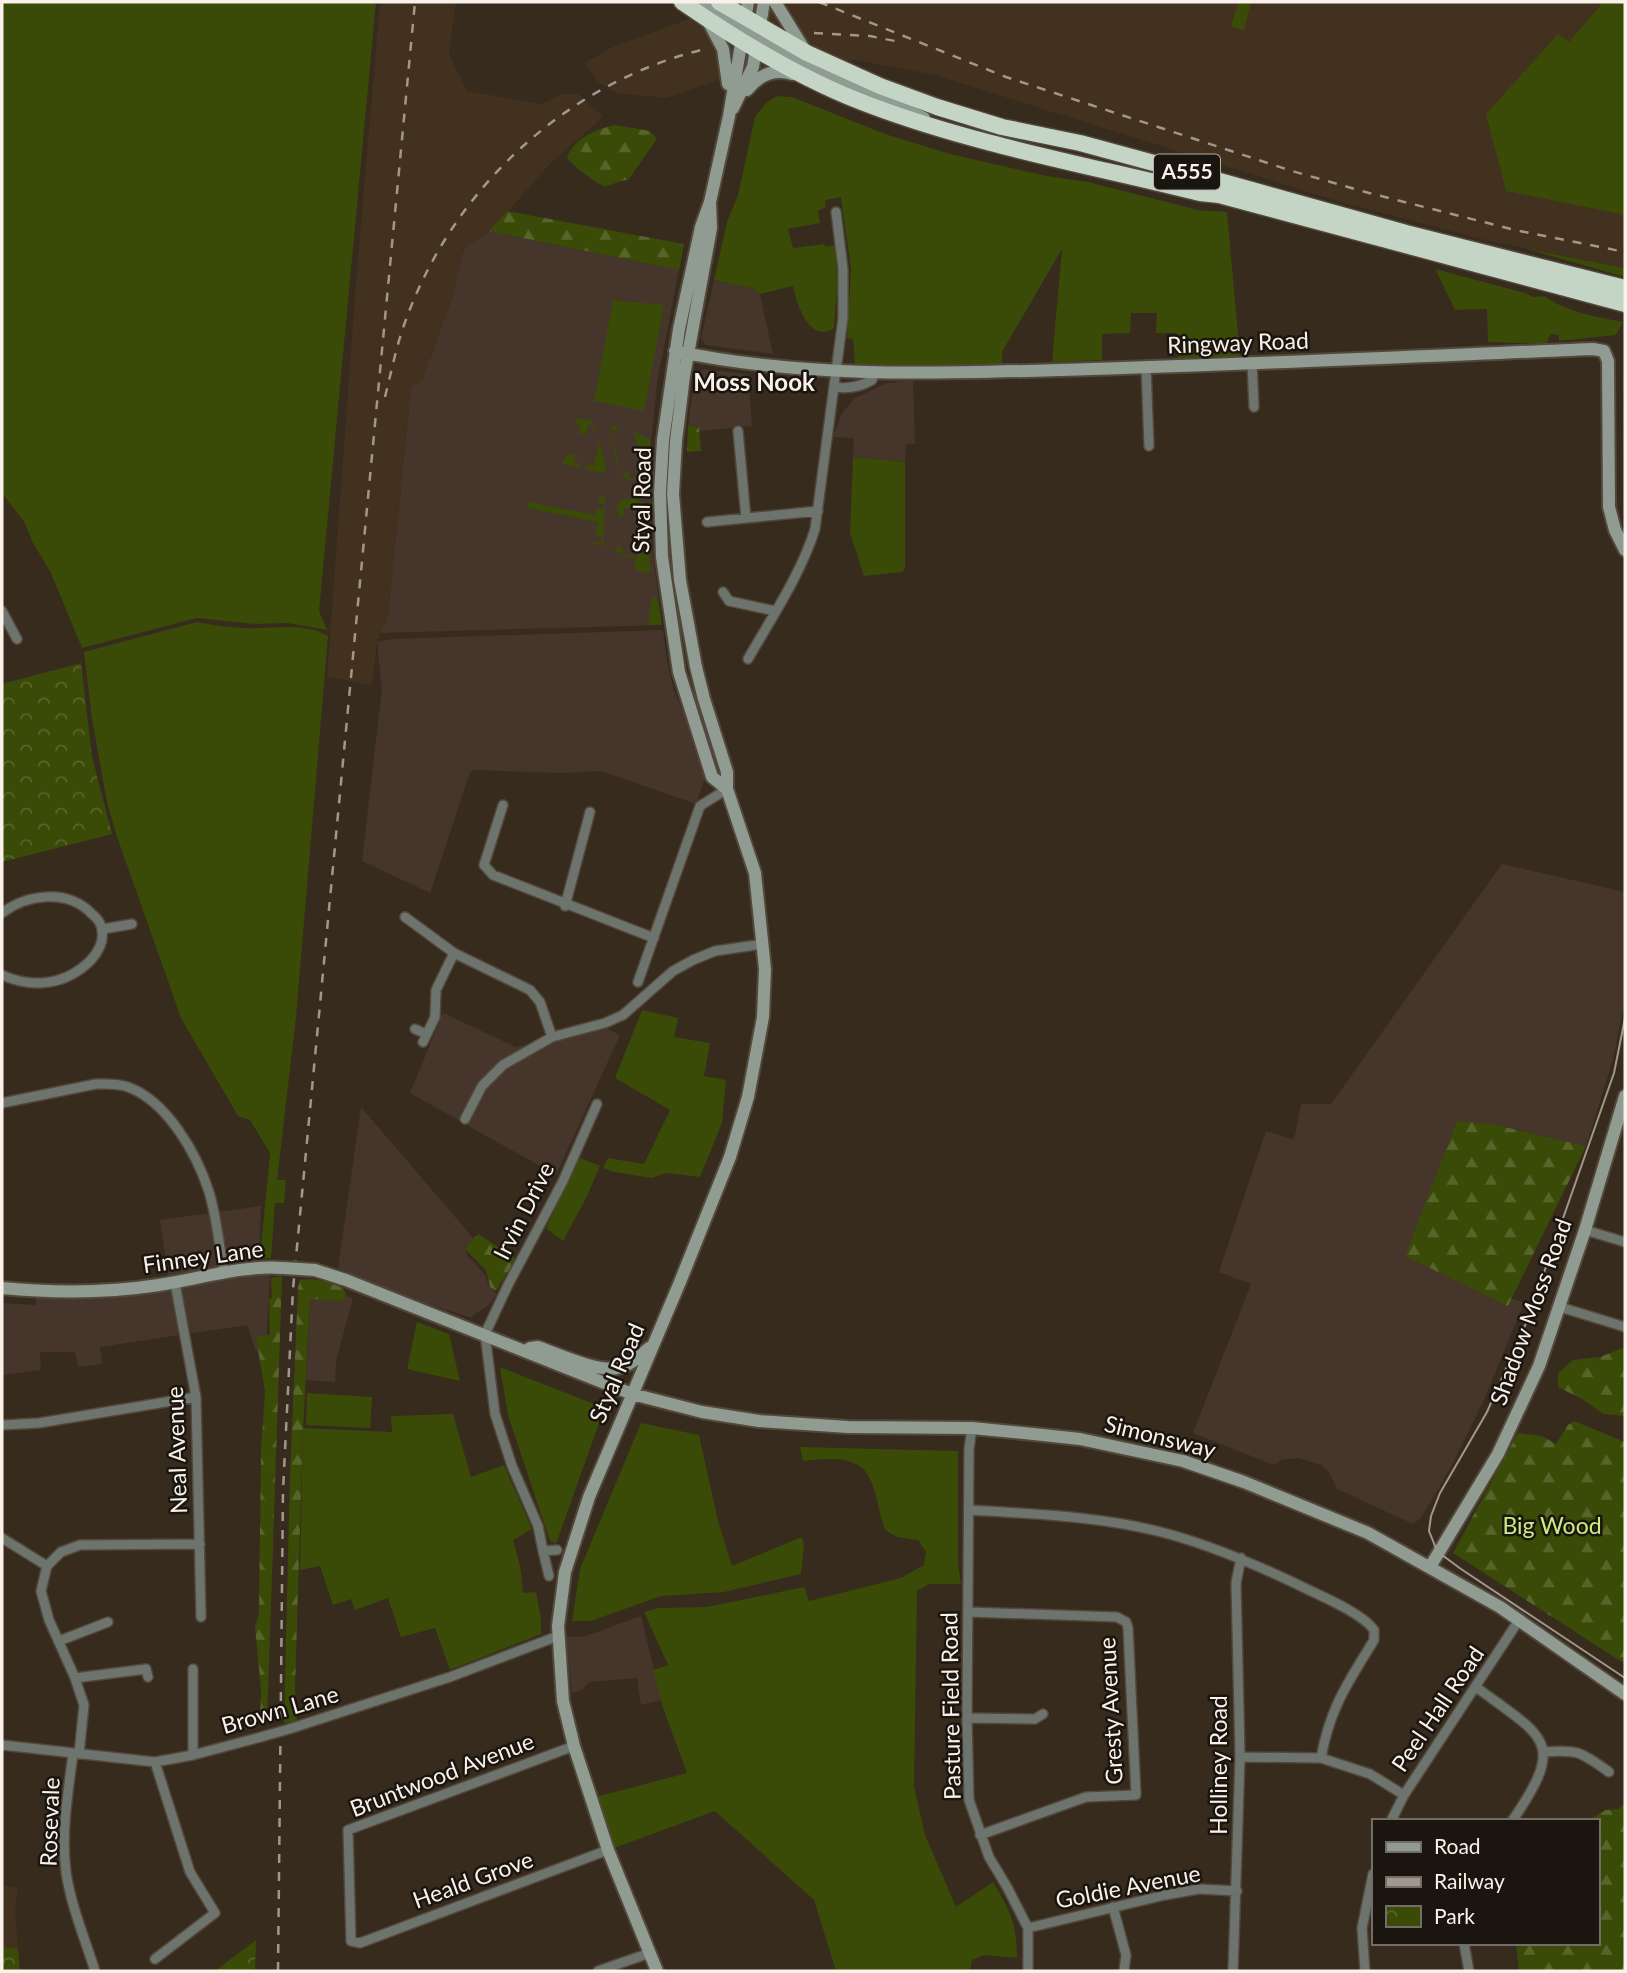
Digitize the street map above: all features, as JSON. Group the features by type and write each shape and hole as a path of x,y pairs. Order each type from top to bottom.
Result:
{"highway":[{"name":"A555","path":"682,2 903,94 1002,127 1080,144 1406,233 1625,288"},
{"name":"A555","path":"719,2 816,81 872,106 946,130 1200,193 1219,195 1625,304"}],"street":[{"name":"Styal Road","path":"727,789 712,776 679,672 662,557 660,493 663,440 675,351 701,227 710,202 750,29 764,2"},
{"path":"775,2 807,53"},
{"name":"A555","path":"704,10 723,49 728,75 729,116"},
{"name":"A555","path":"750,29 799,62 901,106 946,130"},
{"name":"Styal Road","path":"729,116 749,78 750,29"},
{"name":"A555","path":"729,116 750,86 762,76 783,71 816,81"},
{"name":"Styal Road","path":"657,1971 608,1850 574,1746 563,1701 558,1636 565,1572 589,1497 730,1157 748,1097 763,1017 765,969 755,873 727,789 727,772 696,667 678,555 674,472 689,354 711,229 710,202"},
{"path":"748,659 811,541 818,511 843,318 842,250 836,212"},
{"name":"Ringway Road","path":"675,351 795,369 873,373 1146,367 1604,351 1608,361 1609,507 1615,530 1625,550"},
{"path":"1252,363 1254,407"},
{"path":"1146,367 1149,446"},
{"name":"Ringway Road","path":"835,387 861,386 872,380 873,373"},
{"path":"738,431 746,519"},
{"path":"707,522 818,511"},
{"path":"723,592 729,601 775,611"},
{"path":"2,611 17,639"},
{"path":"638,982 700,806 727,789"},
{"path":"503,805 484,864 493,875 654,939"},
{"path":"565,905 590,812"},
{"path":"2,913 22,901 54,897 84,906 103,929 102,942 97,951 85,965 68,977 40,984 18,982 2,975"},
{"path":"405,917 454,953 521,984 536,995 552,1037"},
{"path":"103,929 132,924"},
{"path":"465,1119 473,1100 503,1065 552,1037 605,1023 623,1015 673,971 693,960 715,951 763,944"},
{"path":"415,1029 425,1038 435,1017 436,990 454,953"},
{"path":"2,1103 96,1084 126,1086 151,1099 181,1134 209,1192 224,1272"},
{"name":"Shadow Moss Road","path":"1430,1567 1497,1454 1539,1366 1586,1230 1625,1096"},
{"name":"Irvin Drive","path":"485,1334 557,1193 597,1104"},
{"path":"1586,1230 1625,1242"},
{"name":"Finney Lane","path":"2,1288 92,1292 175,1283 224,1272 267,1267 315,1270 485,1334 632,1394"},
{"name":"Neal Avenue","path":"175,1283 188,1340 196,1397 201,1617"},
{"path":"1560,1307 1625,1327"},
{"path":"485,1334 497,1423 538,1526 549,1576"},
{"name":"Finney Lane","path":"522,1349 538,1347 606,1369 620,1368 636,1360 652,1346"},
{"name":"Simonsway","path":"632,1394 702,1412 759,1421 848,1427 972,1428 1080,1439 1183,1461 1368,1533 1519,1620 1625,1694"},
{"path":"2,1425 39,1423 196,1397"},
{"name":"Pasture Field Road","path":"972,1428 969,1449 969,1800 989,1857 1028,1928 1028,1971"},
{"path":"970,1510 1092,1519 1157,1531 1241,1558 1328,1599 1367,1622 1374,1630 1374,1640 1332,1712 1326,1727 1321,1758"},
{"path":"2,1538 47,1566 61,1552 80,1545 200,1544"},
{"path":"543,1551 557,1550"},
{"name":"Holliney Road","path":"1233,1971 1240,1757 1236,1583 1241,1558"},
{"name":"Rosevale","path":"47,1566 41,1591 49,1620 84,1705 67,1796 64,1850 66,1874 95,1971"},
{"name":"Gresty Avenue","path":"969,1612 1117,1617 1126,1622 1136,1795 1086,1797 980,1835"},
{"name":"Peel Hall Road","path":"1392,1819 1404,1795 1519,1620"},
{"path":"59,1641 108,1622"},
{"name":"Brown Lane","path":"2,1745 155,1762 193,1755 289,1729 450,1677 558,1636"},
{"path":"193,1669 193,1755"},
{"path":"75,1678 146,1670 148,1677"},
{"path":"1476,1687 1538,1735 1544,1752 1542,1772 1513,1819"},
{"path":"967,1718 1035,1718 1043,1714"},
{"name":"Bruntwood Avenue","path":"351,1941 348,1830 574,1746"},
{"path":"1544,1752 1581,1752 1609,1772"},
{"path":"1240,1757 1321,1758 1370,1774 1404,1795"},
{"path":"155,1762 190,1872 215,1913 155,1959"},
{"name":"Heald Grove","path":"351,1941 359,1942 608,1850"},
{"path":"1365,1971 1362,1928 1372,1879"},
{"name":"Goldie Avenue","path":"1028,1928 1199,1889 1237,1891"},
{"path":"1113,1907 1126,1955 1124,1971"},
{"path":"1464,1945 1469,1971"},
{"path":"598,1971 650,1953"}],"shaded area":[{"path":"380,2 456,2 449,54 467,91 542,104 562,94 578,94 603,117 551,163 494,227 466,246 462,253 454,292 422,380 411,387 388,615 377,642 372,685 327,677"},
{"path":"771,2 1625,2 1625,268 1489,241 1337,201 935,75 855,60 782,66 721,79 666,98 616,93 598,82 584,63 613,47 694,17 783,8"},
{"path":"489,231 679,270 657,383 651,441 651,540 662,625 380,633 388,615 411,387 422,380 454,292 466,246"},
{"path":"714,280 755,289 760,294 773,354 706,345 701,338"},
{"path":"703,369 748,374 752,426 699,431 699,427 688,426 695,373"},
{"path":"913,380 915,444 906,444 905,462 853,457 854,438 833,437 842,413 855,398 887,383"},
{"path":"663,630 674,691 687,720 705,778 696,804 601,771 564,773 473,770 469,775 430,893 362,861 382,689 377,642 393,639"},
{"path":"1502,864 1625,892 1625,999 1613,1060 1586,1146 1492,1124 1405,1256 1524,1303 1484,1400 1451,1467 1421,1518 1413,1524 1337,1489 1322,1465 1298,1458 1281,1460 1274,1465 1193,1433 1251,1284 1219,1272 1266,1131 1294,1140 1301,1104 1331,1104"},
{"path":"443,1013 516,1047 569,1039 605,1028 620,1035 556,1175 410,1093"},
{"path":"361,1107 474,1239 466,1246 467,1255 497,1294 489,1305 472,1318 388,1291 338,1268"},
{"path":"261,1206 259,1260 270,1277 266,1349 256,1351 247,1325 100,1347 102,1364 78,1367 75,1352 40,1352 41,1370 2,1375 2,1303 36,1305 36,1297 105,1297 170,1289 160,1220"},
{"path":"311,1285 353,1298 336,1361 335,1382 306,1380"},
{"path":"641,1616 661,1700 641,1705 637,1678 589,1682 582,1690 572,1693 566,1637 583,1637"},
{"path":"2,1885 18,1888 15,1911 20,1971 2,1971"}],"green space":[{"path":"2,2 376,2 319,611 327,630 288,623 254,624 197,618 82,648 51,573 25,523 2,493"},
{"path":"1238,2 1251,2 1244,30 1231,27"},
{"path":"1603,2 1625,2 1625,215 1506,191 1486,114 1558,34 1569,42"},
{"path":"777,96 792,97 885,134 950,154 1047,176 1088,182 1198,210 1227,212 1240,356 1178,358 1177,333 1156,333 1157,313 1131,313 1130,333 1102,334 1102,360 1052,362 1062,249 1002,352 1002,364 855,364 853,339 847,338 851,268 841,197 825,200 826,207 818,211 820,223 788,229 793,248 836,245 834,328 825,332 811,327 797,302 793,286 760,294 755,289 714,280 727,222 738,195 755,117 766,103"},
{"path":"615,125 650,131 657,139 628,180 605,186 591,179 567,158 580,140 600,129"},
{"path":"507,211 684,244 679,270 489,231"},
{"path":"1523,248 1625,268 1625,277"},
{"path":"1435,269 1533,297 1544,296 1572,310 1623,322 1616,335 1559,341 1559,335 1551,334 1546,344 1488,342 1487,309 1455,310"},
{"path":"613,300 664,305 644,411 594,401"},
{"path":"577,418 591,421 594,426 588,425 586,435 579,433 580,425 574,423"},
{"path":"612,426 619,429 611,431 621,472 610,430"},
{"path":"688,426 699,427 701,451 687,452"},
{"path":"634,432 650,439 650,476 629,480 622,474 628,472 630,479 638,477 637,470 642,469"},
{"path":"600,441 605,473 562,464 568,453 575,455 573,461 579,463 579,467 593,466"},
{"path":"853,457 905,462 905,568 902,572 864,576 850,533"},
{"path":"600,495 605,499 603,546 593,544 601,543 602,536 595,535 598,522 527,508 528,502 595,515 596,509 603,510 604,504 598,503"},
{"path":"622,499 637,499 648,505 648,513 640,514 640,508 624,508 624,516 618,516 617,504"},
{"path":"615,547 623,548 622,553 637,558 639,553 646,554 648,548 651,572 641,573 634,567 636,560 615,551"},
{"path":"652,596 657,598 662,625 648,625"},
{"path":"197,622 241,628 297,627 328,636 296,1017 277,1180 286,1180 284,1203 275,1203 271,1258 260,1258 270,1153 250,1120 238,1116 181,1018 107,802 92,719 84,652"},
{"path":"81,663 92,757 112,834 2,862 2,684"},
{"path":"642,1010 678,1018 674,1037 710,1043 704,1076 726,1080 722,1123 700,1177 666,1173 652,1178 603,1168 608,1158 644,1164 670,1110 615,1078"},
{"path":"1457,1121 1492,1124 1586,1146 1508,1306 1405,1256"},
{"path":"578,1157 600,1166 563,1241 546,1228"},
{"path":"478,1234 516,1259 496,1291 490,1287 486,1270 466,1250 467,1245"},
{"path":"282,1276 267,1723 260,1724 261,1689 255,1627 259,1613 261,1451 265,1392 256,1337 270,1334 271,1278"},
{"path":"310,1279 343,1288 346,1294 344,1301 310,1299 295,1687 297,1722 284,1723 298,1287 300,1280"},
{"path":"417,1322 449,1334 460,1381 407,1369"},
{"path":"1625,1347 1625,1416 1603,1414 1584,1400 1558,1387 1558,1373 1573,1360 1600,1357"},
{"path":"500,1367 602,1407 603,1412 556,1544 550,1541 508,1415"},
{"path":"307,1393 372,1397 370,1428 306,1425"},
{"path":"453,1414 471,1477 504,1465 532,1529 513,1540 523,1593 536,1592 541,1634 450,1670 435,1628 401,1637 388,1598 355,1610 351,1599 333,1605 320,1566 300,1570 303,1428 392,1432 391,1416"},
{"name":"Big Wood","path":"1574,1421 1625,1442 1625,1664 1453,1553 1518,1433 1542,1436 1556,1444 1568,1425"},
{"path":"641,1423 699,1435 718,1521 732,1566 802,1537 804,1546 801,1574 724,1592 661,1596 591,1621 572,1621 580,1569"},
{"path":"800,1447 958,1451 958,1562 961,1584 929,1584 917,1591 914,1786 925,1835 956,1907 993,1882 1011,1918 1016,1936 1017,1958 984,1955 972,1960 970,1971 836,1971 814,1900 715,1811 614,1848 596,1797 687,1773 662,1705 653,1670 668,1665 644,1612 658,1608 707,1607 804,1587 809,1601 901,1578 924,1565 926,1552 918,1540 897,1537 886,1531 872,1483 864,1470 848,1461 803,1461"},
{"path":"1625,1802 1625,1971 1519,1971 1516,1945 1599,1945 1599,1819 1590,1819 1606,1810 1619,1809"},
{"path":"256,1940 255,1971 215,1971"},
{"path":"2,1947 18,1949 20,1971 2,1971"}],"tram line":[{"path":"1625,1018 1614,1073 1527,1321 1487,1412 1440,1493 1431,1516 1429,1531 1438,1552 1625,1678"}],"railway":[{"path":"278,1971 283,1491 293,1289 415,2"},
{"path":"819,2 1006,77 1292,171 1515,230 1625,252"},
{"path":"814,33 870,36 900,42"},
{"path":"385,397 401,334 425,276 451,230 482,188 518,150 559,117 603,89 651,66 701,50"}],"district":[{"name":"Moss Nook","path":"754,383"}]}
